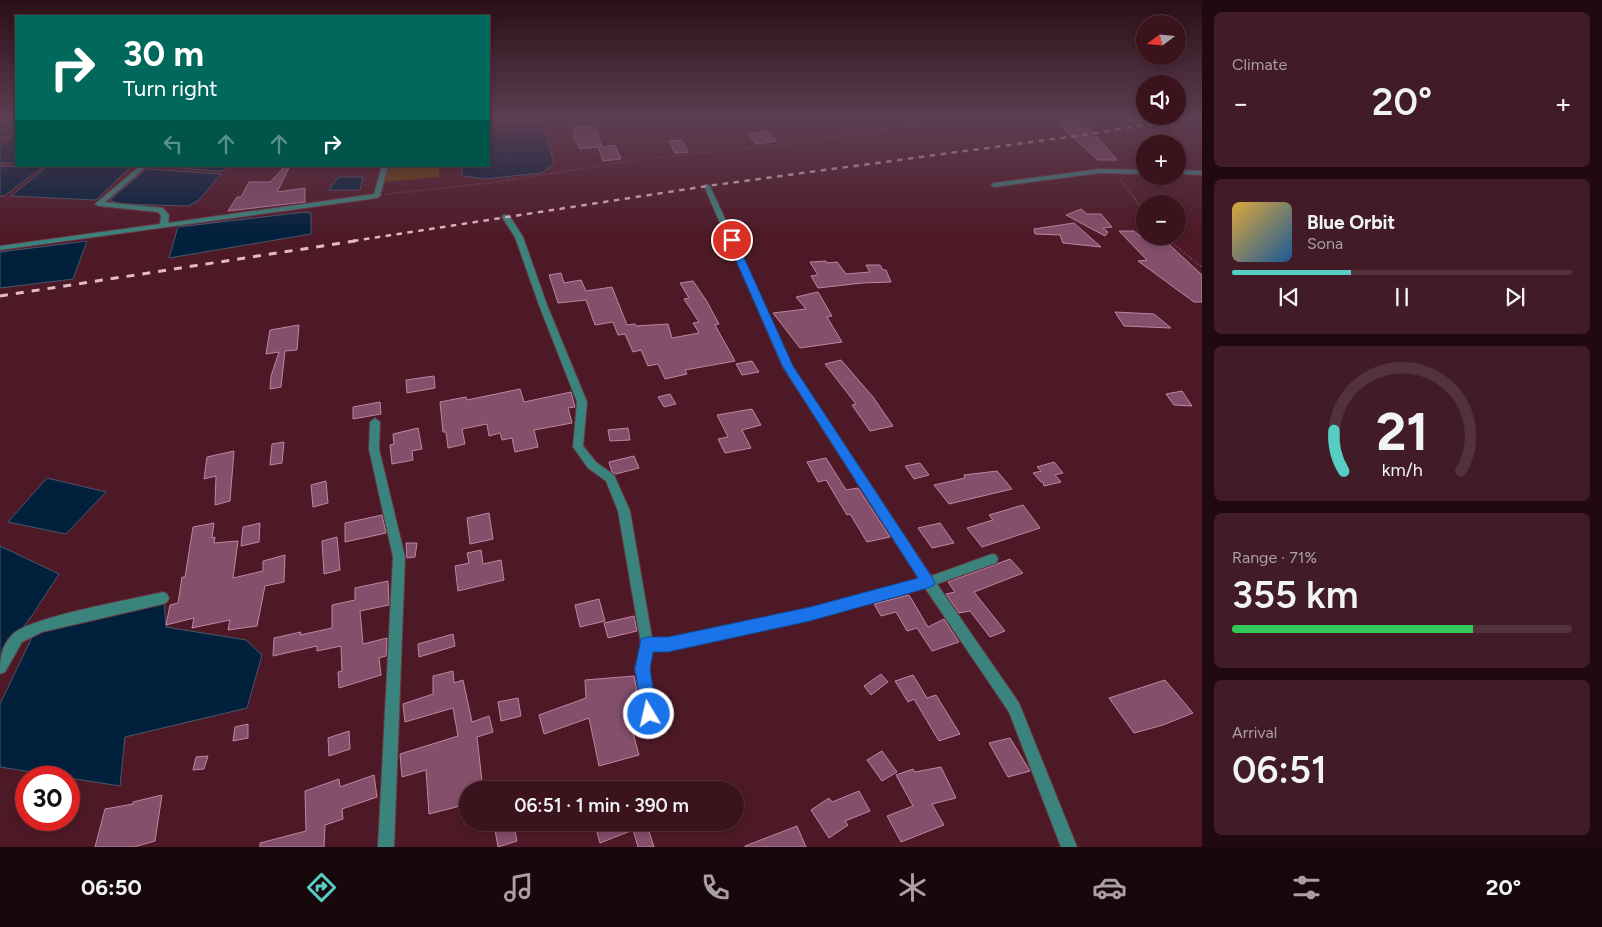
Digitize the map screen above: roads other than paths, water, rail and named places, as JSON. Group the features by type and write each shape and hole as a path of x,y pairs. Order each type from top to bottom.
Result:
{"street":[{"path":"143,167 99,204 160,210 165,214 164,225"},
{"path":"0,248 377,196 385,167"},
{"path":"994,185 1100,171 1136,172"},
{"path":"1186,172 1202,173"},
{"path":"707,186 788,367 928,582 1014,708 1069,847"},
{"path":"506,217 519,237 582,402 578,447 592,465 610,478 624,511 647,644 642,669 649,714"},
{"path":"375,422 374,449 399,557 386,847"},
{"path":"647,644 668,644 810,614 928,582 992,559"},
{"path":"0,667 17,638 40,626 163,598"}],"water":[{"path":"0,158 15,158 15,163 0,163"},
{"path":"490,158 552,158 554,164 541,173 485,179 462,176 462,167 490,167"},
{"path":"0,166 43,167 4,196 0,196"},
{"path":"47,167 131,167 96,200 11,196"},
{"path":"165,167 227,167 223,171"},
{"path":"146,169 221,174 199,200 188,206 119,204 110,200"},
{"path":"338,177 363,177 360,190 329,190"},
{"path":"305,212 311,213 311,234 169,258 178,227"},
{"path":"87,241 73,279 0,288 0,252"},
{"path":"47,478 106,492 66,534 8,522"},
{"path":"0,546 59,574 33,614 0,658"},
{"path":"164,601 166,627 246,640 262,655 247,708 125,737 120,786 80,780 80,766 15,766 15,769 0,767 0,704 37,627"}],"railway":[{"path":"353,241 707,186 917,158"},
{"path":"0,296 361,240"}]}
